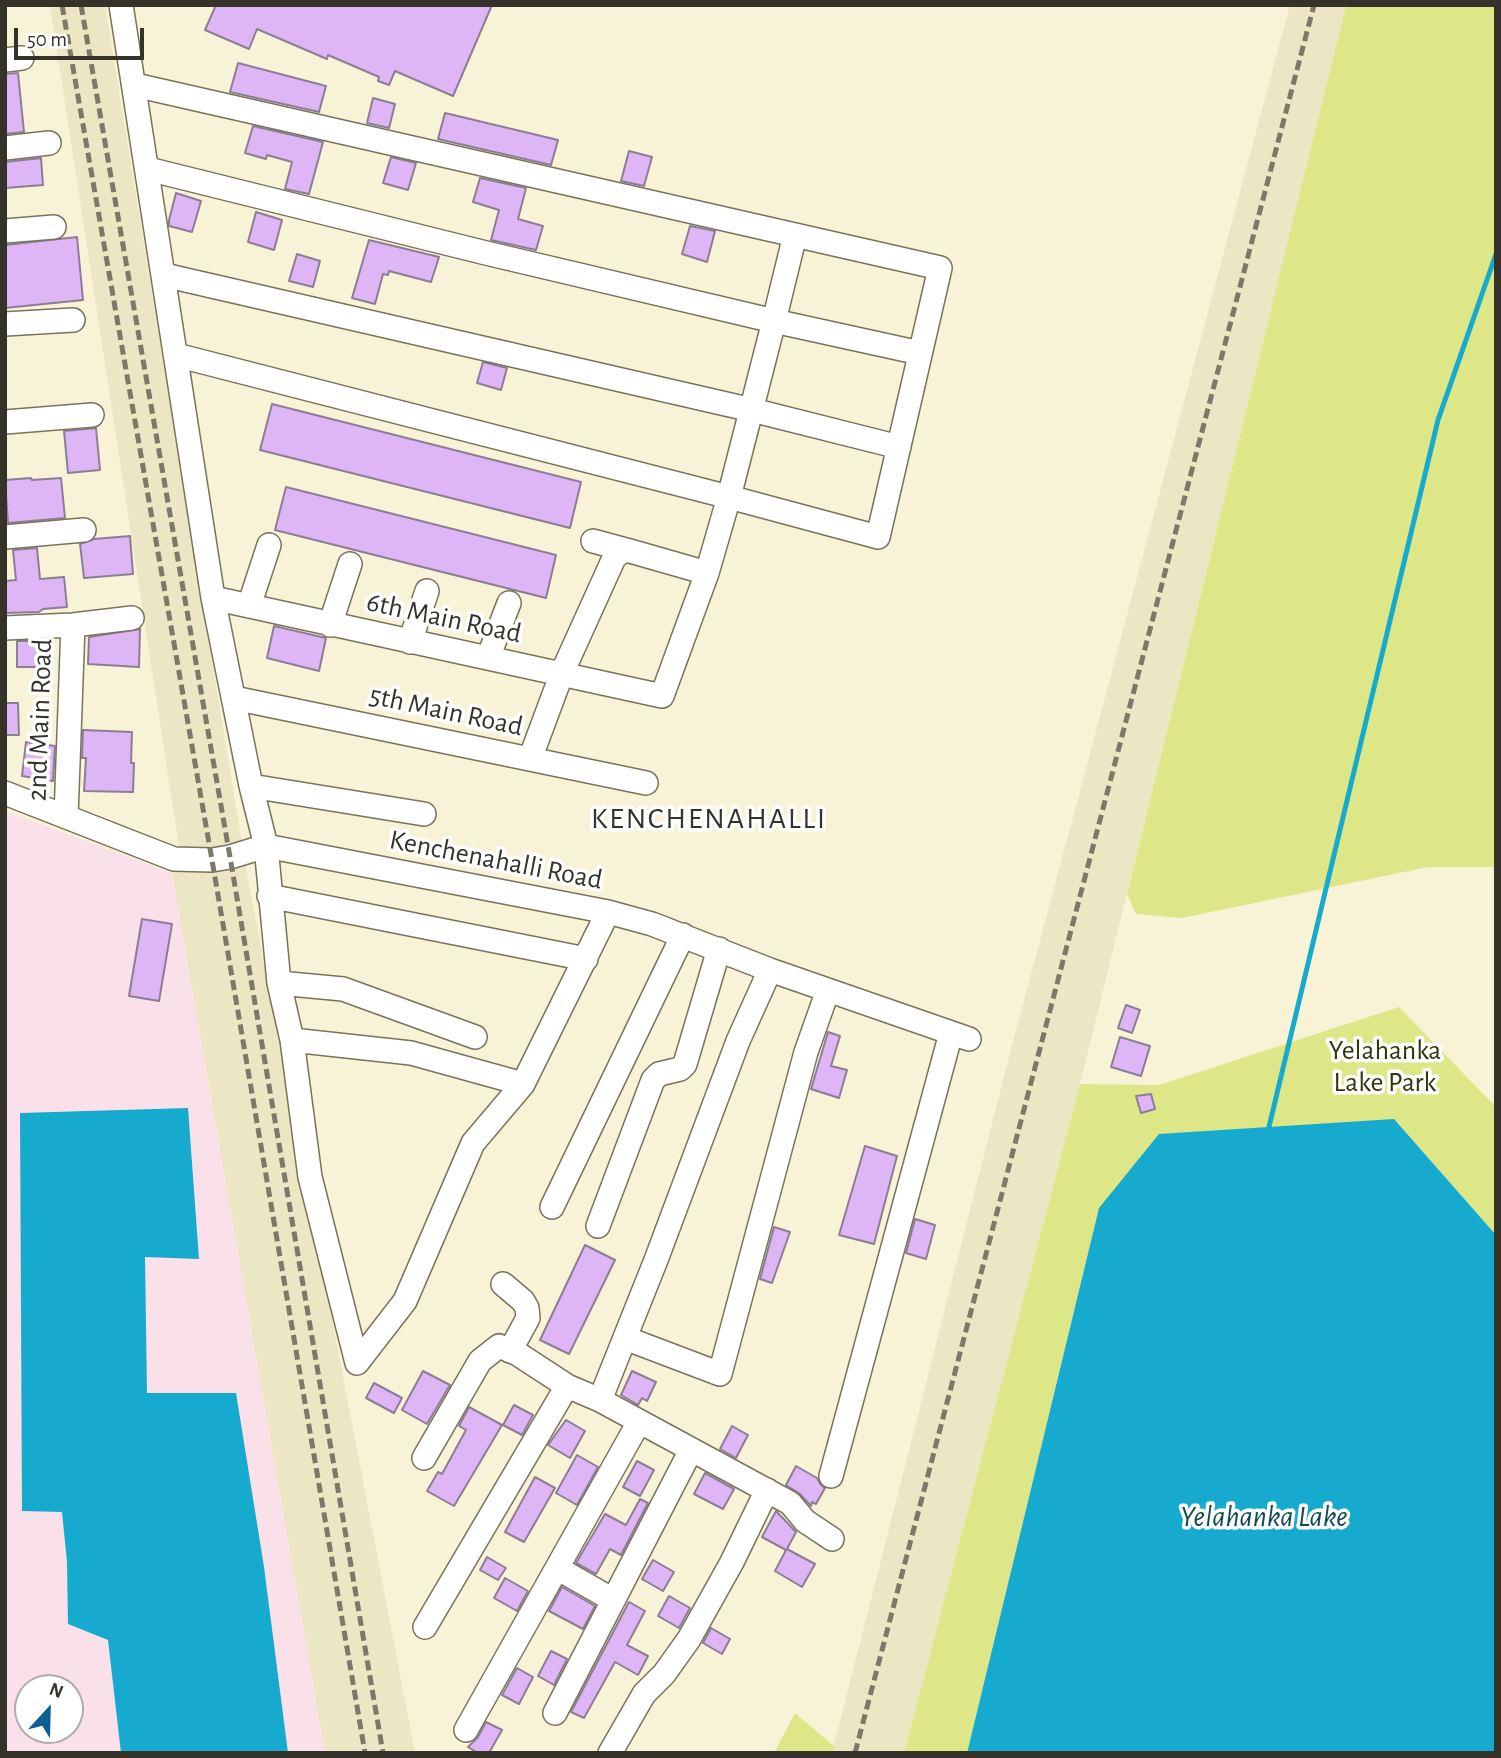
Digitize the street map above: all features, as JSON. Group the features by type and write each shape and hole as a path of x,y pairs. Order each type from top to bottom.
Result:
{"street":[{"path":"121,5 213,598 251,786 266,846 279,983 292,1040 310,1177 358,1363 405,1301 473,1143 523,1084 608,912"},
{"path":"135,85 940,268 878,537 729,496 176,355"},
{"path":"5,148 48,144"},
{"path":"148,169 486,253 920,354"},
{"path":"5,231 54,227"},
{"path":"593,541 707,573 752,410 795,235"},
{"path":"164,275 752,410 899,447"},
{"path":"5,324 73,320"},
{"path":"5,422 92,415"},
{"path":"5,537 84,530"},
{"path":"249,606 270,545"},
{"path":"530,759 562,673 614,558 622,551 630,551"},
{"path":"330,625 350,564"},
{"name":"6th Main Road","path":"213,598 662,696 707,573"},
{"path":"410,642 427,591"},
{"path":"488,658 509,604"},
{"path":"5,628 73,625 132,618"},
{"name":"2nd Main Road","path":"66,817 73,625"},
{"name":"5th Main Road","path":"233,698 646,783"},
{"path":"251,786 424,814"},
{"name":"Kenchenahalli Road","path":"5,793 174,859 230,858 266,846 608,912 682,935 770,970 960,1036 831,1476"},
{"path":"269,896 461,932 586,959"},
{"path":"552,1207 682,935"},
{"path":"598,1226 653,1080 659,1074 680,1069 685,1064 719,949"},
{"path":"600,1400 738,1041 770,970"},
{"path":"279,983 343,989 475,1037"},
{"path":"625,1338 720,1374 806,1052 828,990"},
{"path":"292,1040 411,1053 523,1084"},
{"path":"503,1284 523,1301 527,1308 528,1318 510,1351"},
{"path":"424,1458 480,1361 499,1346 567,1386 600,1400 790,1503 805,1521 832,1539"},
{"path":"425,1627 567,1386"},
{"path":"466,1730 639,1422"},
{"path":"555,1713 691,1450"},
{"path":"610,1753 644,1694 664,1674 690,1639 767,1490"},
{"path":"557,1568 613,1600"}],"shaded area":[{"path":"50,5 105,5 247,874 415,1753 325,1753 172,873 179,847"},
{"path":"1290,5 1346,5 1080,1084 904,1753 832,1753 1010,1053"},
{"path":"5,811 172,873 325,1753 5,1753"}],"green space":[{"path":"1346,5 1496,5 1496,867 1428,867 1182,918 1136,914 1127,894"},
{"name":"Yelahanka Lake Park","path":"1399,1007 1496,1107 1496,1235 1394,1119 1099,1208 967,1753 904,1753 1080,1084 1159,1085"},
{"path":"795,1713 834,1746 832,1753 774,1753"}],"water":[{"path":"188,1108 199,1259 145,1257 147,1393 236,1393 264,1567 288,1753 121,1753 108,1640 68,1624 67,1562 62,1512 22,1511 20,1113"},
{"name":"Yelahanka Lake","path":"1394,1119 1496,1235 1496,1753 967,1753 1099,1208 1159,1134"}],"building":[{"path":"216,5 492,5 453,96 395,71 389,85 378,81 379,77 328,55 327,59 257,29 249,49 205,30"},
{"path":"238,63 326,86 319,112 230,92"},
{"path":"18,73 24,132 5,134 5,74"},
{"path":"373,98 395,104 389,128 367,123"},
{"path":"445,113 558,140 551,165 438,139"},
{"path":"253,126 323,142 309,194 285,189 292,162 267,155 266,159 245,153"},
{"path":"629,151 652,157 644,186 621,181"},
{"path":"391,157 416,163 408,190 383,183"},
{"path":"41,158 43,185 5,188 5,162"},
{"path":"480,178 526,188 518,219 543,226 536,250 491,240 499,210 473,202"},
{"path":"176,193 201,201 192,232 169,226"},
{"path":"256,212 282,220 274,250 248,242"},
{"path":"690,226 715,231 707,262 682,254"},
{"path":"77,237 83,300 5,308 5,245"},
{"path":"369,240 439,257 431,282 389,271 388,275 383,274 375,304 352,298"},
{"path":"297,254 320,261 313,287 289,281"},
{"path":"483,362 507,368 501,390 477,383"},
{"path":"272,404 581,482 570,528 260,450"},
{"path":"96,428 100,470 68,473 64,431"},
{"path":"61,478 65,518 8,523 5,480"},
{"path":"286,487 556,555 546,598 275,530"},
{"path":"130,536 133,574 84,578 80,544 94,539"},
{"path":"37,548 40,579 64,577 67,607 43,609 39,612 5,613 5,581 16,580 13,550"},
{"path":"274,626 326,638 319,671 267,658"},
{"path":"140,629 139,667 88,664 89,637"},
{"path":"17,641 39,641 39,667 17,667"},
{"path":"5,703 18,703 19,735 5,735"},
{"path":"83,730 132,732 133,792 84,791 86,758 82,758"},
{"path":"26,742 55,746 53,781 22,776"},
{"path":"142,919 172,924 159,1001 129,996"},
{"path":"1126,1005 1140,1010 1132,1033 1118,1028"},
{"path":"828,1032 840,1036 831,1066 847,1070 839,1098 811,1089"},
{"path":"1120,1037 1150,1046 1141,1076 1111,1067"},
{"path":"1151,1094 1155,1109 1141,1113 1136,1096"},
{"path":"865,1146 897,1156 874,1244 839,1235"},
{"path":"915,1219 935,1225 926,1259 906,1253"},
{"path":"774,1227 790,1232 772,1283 760,1279"},
{"path":"585,1245 615,1260 569,1354 540,1340"},
{"path":"423,1371 450,1385 427,1424 402,1410"},
{"path":"632,1371 656,1382 647,1401 642,1398 638,1405 621,1395"},
{"path":"374,1383 402,1398 394,1413 366,1398"},
{"path":"514,1405 533,1415 522,1435 503,1425"},
{"path":"469,1407 502,1425 454,1506 427,1491 438,1472 442,1474 466,1430 459,1426"},
{"path":"566,1420 585,1431 570,1458 548,1445"},
{"path":"732,1426 748,1435 736,1458 720,1449"},
{"path":"577,1455 598,1467 577,1505 556,1493"},
{"path":"637,1461 654,1470 640,1496 623,1487"},
{"path":"796,1466 817,1478 825,1488 816,1504 812,1502 811,1506 800,1494 786,1485"},
{"path":"705,1473 734,1489 723,1509 694,1494"},
{"path":"535,1477 555,1488 524,1542 505,1532"},
{"path":"640,1499 648,1503 621,1555 610,1549 596,1574 576,1563 605,1514 626,1525"},
{"path":"776,1511 796,1532 787,1549 815,1564 802,1587 775,1571 786,1550 762,1537"},
{"path":"487,1557 506,1568 498,1580 480,1570"},
{"path":"653,1560 674,1572 663,1591 642,1579"},
{"path":"505,1578 528,1591 517,1611 494,1598"},
{"path":"562,1587 595,1606 583,1629 549,1611"},
{"path":"669,1596 690,1608 679,1628 658,1616"},
{"path":"629,1602 645,1611 627,1645 648,1656 638,1675 615,1662 584,1718 571,1712"},
{"path":"711,1628 730,1639 722,1654 703,1643"},
{"path":"551,1651 567,1659 554,1685 538,1676"},
{"path":"517,1668 533,1677 519,1704 502,1695"},
{"path":"486,1722 502,1730 489,1753 478,1753 468,1747 478,1737"}],"waterway":[{"path":"1268,1131 1438,420 1496,254"}],"railway":[{"path":"62,5 365,1753"},
{"path":"81,5 383,1753"},
{"path":"855,1753 1314,5"}],"district":[{"name":"KENCHENAHALLI","path":"709,819"}]}
